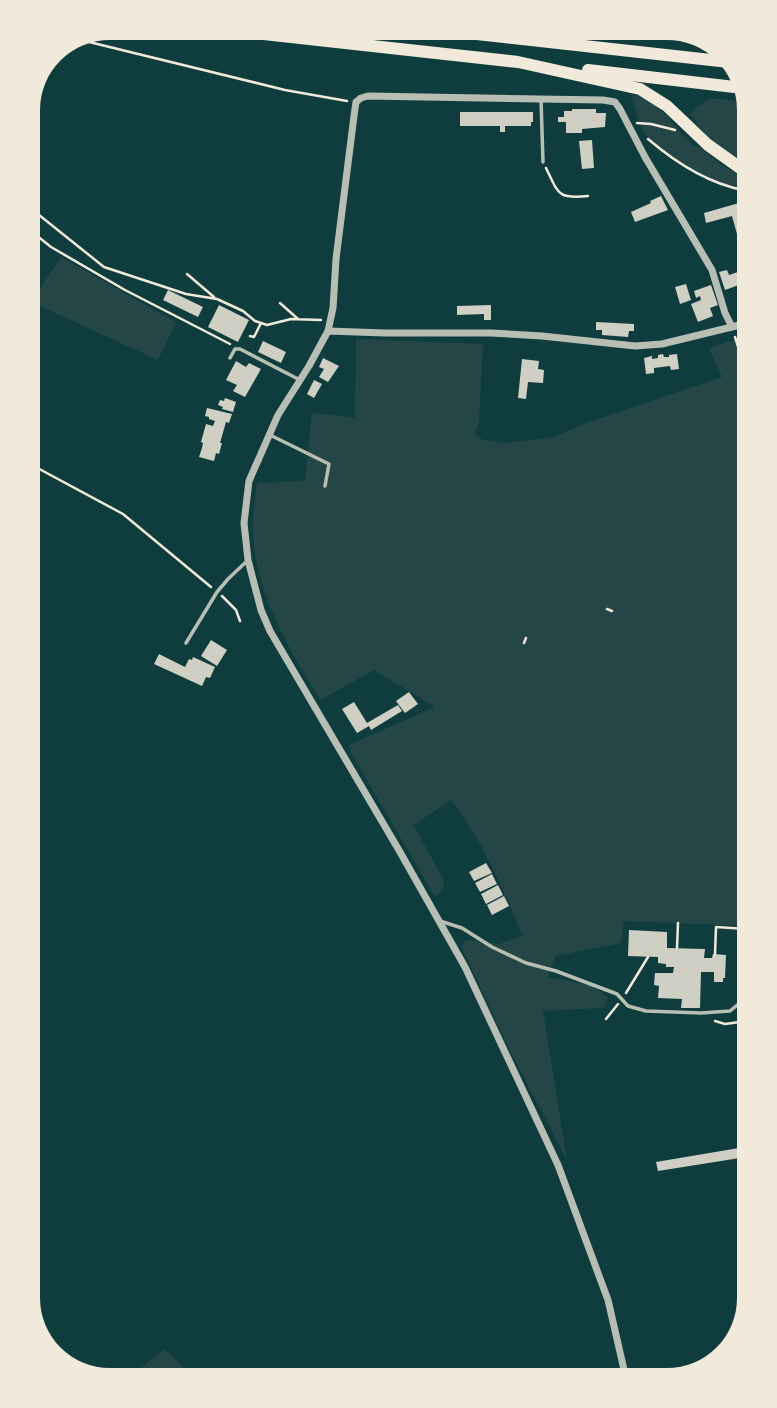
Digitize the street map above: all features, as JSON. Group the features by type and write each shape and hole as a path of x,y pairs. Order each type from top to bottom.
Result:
{"highway":[{"path":"317,40 732,87"},
{"path":"530,40 716,61"},
{"path":"518,62 640,89 667,106 708,145 737,166"}],"street":[{"path":"624,1368 608,1300 558,1165 465,967 270,631 261,610 248,560 244,523 249,481 268,434 328,331 331,321 356,102 360,98 603,100 617,104 631,124 712,270 732,327"},
{"path":"328,331 491,333 635,346 662,344 737,326"}],"lane":[{"path":"541,99 543,162"},
{"path":"230,358 235,349 240,349 300,380"},
{"path":"268,434 329,464 325,486"},
{"path":"186,643 217,592 248,560"},
{"path":"439,921 462,929 526,963 556,971 617,994 628,1006 646,1011 701,1013 730,1011 737,1005"}],"path":[{"path":"93,43 285,90 356,102"},
{"path":"631,124 671,129 684,135"},
{"path":"631,124 680,164 727,187 737,189"},
{"path":"543,162 558,192 568,198 589,196"},
{"path":"40,216 104,267 186,294 217,299"},
{"path":"40,238 125,290 240,349"},
{"path":"187,274 217,299 267,325 298,318 331,321"},
{"path":"280,303 298,318"},
{"path":"243,311 245,306"},
{"path":"250,336 254,337 261,323"},
{"path":"732,327 737,343"},
{"path":"40,469 123,514 231,604 240,621"},
{"path":"607,609 612,611"},
{"path":"524,643 526,638"},
{"path":"677,948 678,923"},
{"path":"715,954 716,927 737,928"},
{"path":"606,1019 648,957"},
{"path":"701,1013 704,1017 725,1024 737,1022"}],"shaded area":[{"path":"636,95 653,103 694,146 737,174 737,186 708,177 647,137 632,96"},
{"path":"708,99 736,102 737,157 701,129 691,114"},
{"path":"61,257 176,322 158,360 40,306 40,288"},
{"path":"356,339 483,344 479,422 475,434 483,440 506,443 553,437 722,377 709,348 737,339 737,926 624,921 621,943 555,956 548,977 593,986 608,998 605,1007 600,1008 543,1011 567,1160 509,1049 461,946 467,940 499,944 522,936 483,848 451,800 414,825 444,881 443,888 435,897 350,751 349,745 435,707 374,670 320,700 276,620 260,577 253,526 257,483 305,481 312,413 355,418"},
{"path":"165,1349 185,1368 141,1368"}],"building":[{"path":"596,109 596,113 606,113 605,127 582,129 582,133 566,133 566,122 558,122 558,117 564,117 564,111"},
{"path":"460,112 533,112 533,122 531,126 505,126 505,132 500,132 500,126 460,126"},
{"path":"592,140 594,168 582,169 579,141"},
{"path":"661,196 668,210 635,222 631,212"},
{"path":"737,204 737,234 732,216 706,223 704,213"},
{"path":"727,270 729,275 737,272 737,286 725,290 719,272"},
{"path":"686,284 691,300 680,304 675,287"},
{"path":"711,285 718,305 710,308 713,316 698,322 691,304 701,300 700,296 696,298 694,291"},
{"path":"168,290 203,307 198,317 163,300"},
{"path":"219,305 249,320 238,342 208,327"},
{"path":"491,305 491,320 484,320 484,314 457,315 457,306"},
{"path":"596,322 634,324 634,331 629,331 628,337 602,335 602,330 596,330"},
{"path":"263,341 286,352 281,363 258,352"},
{"path":"663,354 664,357 669,357 677,354 679,369 671,370 670,366 654,368 654,373 646,374 644,358 658,358 658,355"},
{"path":"323,358 339,366 328,382 319,377 324,369 319,367"},
{"path":"522,359 539,361 538,369 544,370 543,383 528,382 526,399 518,398"},
{"path":"236,361 246,367 249,363 261,369 245,397 233,391 237,385 226,380"},
{"path":"314,380 322,384 314,398 307,394"},
{"path":"225,398 236,402 233,412 218,405 220,400 224,401"},
{"path":"207,408 232,414 229,423 226,422 219,454 216,453 214,461 199,457 206,424 213,426 215,421 205,416"},
{"path":"211,640 227,650 217,666 201,656"},
{"path":"159,654 185,667 193,657 215,667 202,686 154,664"},
{"path":"409,692 418,704 405,713 396,701"},
{"path":"354,702 367,723 398,705 402,711 371,730 369,726 357,733 342,709"},
{"path":"486,863 492,873 474,881 469,872"},
{"path":"492,874 497,884 480,892 475,883"},
{"path":"498,885 503,895 486,904 481,894"},
{"path":"504,896 509,906 492,915 487,905"},
{"path":"629,930 667,932 667,948 705,949 704,958 712,958 713,954 726,955 723,982 714,982 714,972 701,972 700,1008 681,1008 682,999 658,998 659,986 654,985 655,973 673,973 674,967 658,963 658,957 628,956"},
{"path":"737,1148 737,1158 658,1171 656,1162"}]}
